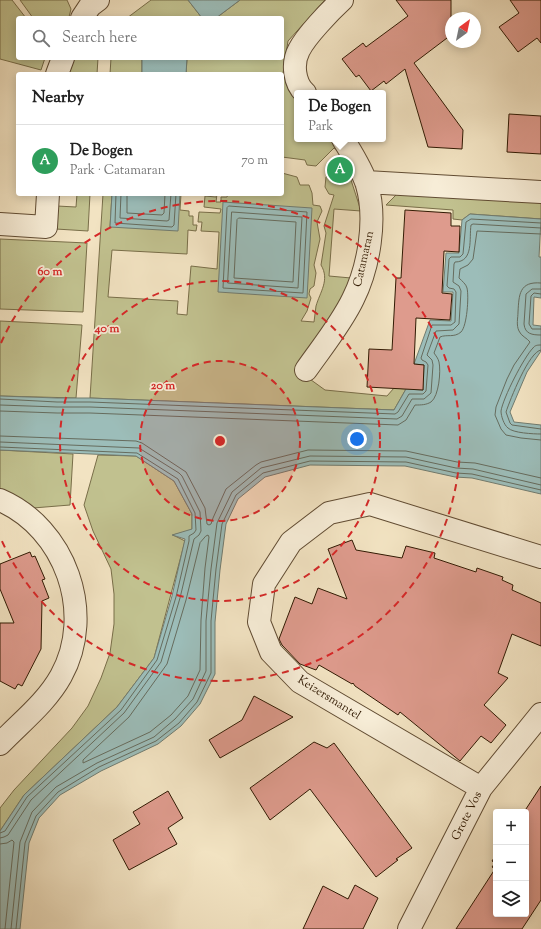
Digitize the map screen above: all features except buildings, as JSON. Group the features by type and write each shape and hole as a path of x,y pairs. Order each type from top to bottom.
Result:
{"street":[{"path":"303,90 298,83 295,67 299,49 318,25 342,0"},
{"path":"58,72 62,60"},
{"name":"Catamaran","path":"306,370 333,332 354,298 363,274 369,247 372,218 371,204 366,182 345,142"},
{"path":"366,182 541,192"},
{"path":"0,224 46,226 48,196"},
{"path":"0,500 25,514 41,528 54,545 65,565 72,587 76,609 75,632 70,654 61,676 49,695 0,744"},
{"name":"Keizersmantel","path":"481,788 300,682 271,652 259,622 264,584 291,542 329,513 370,504 541,557"},
{"name":"Grote Vos","path":"409,929 481,788 541,714"}],"green space":[{"path":"0,0 12,0 24,16 16,16 16,60 44,60 41,70 0,59"},
{"path":"20,0 67,0 71,9 69,16 32,16"},
{"path":"151,0 188,0 200,16 130,16"},
{"path":"240,0 325,0 288,41 283,72 186,72 187,60 284,60 284,16 219,16"},
{"path":"73,60 98,60 97,72 69,72"},
{"path":"111,60 142,60 142,72 110,72"},
{"path":"284,76 288,88 294,95 294,142 336,142 341,149 361,211 334,209 329,276 351,278 307,377 325,390 387,396 394,388 406,389 394,410 90,398 103,196 112,196 110,227 177,196 181,196 180,210 189,211 189,216 193,216 193,225 197,225 196,231 188,230 187,254 112,250 108,297 178,301 177,314 187,315 191,266 217,269 219,232 201,231 202,222 198,222 199,212 220,213 221,209 204,207 205,196 217,196 216,202 221,202 221,197 227,196 284,196 284,174 297,177 300,185 309,185 312,193 313,205 320,206 322,211 317,222 320,239 314,265 316,273 314,286 310,289 309,294 311,298 307,311 301,321 314,322 316,306 325,276 321,265 326,233 324,226 334,195 329,194 325,187 326,177 338,163 342,153 334,148 316,166 307,165 305,160 284,157"},
{"path":"398,193 541,201 541,219 470,214 462,220 453,219 453,210 386,205"},
{"path":"77,196 90,196 88,231 56,229 57,206 76,207"},
{"path":"0,239 87,243 83,312 0,309"},
{"path":"0,321 82,325 76,398 0,396"},
{"path":"0,450 73,454 70,505 33,508 0,491"},
{"path":"98,455 136,456 174,481 192,514 192,530 173,535 185,541 154,658 117,707 24,795 0,831 0,808 14,790 72,728 88,706 101,678 110,653 114,624 114,594 111,569 93,531 84,505"}],"water":[{"path":"188,0 240,0 219,16 200,16"},
{"path":"142,60 187,60 186,72 142,72"},
{"path":"112,196 180,196 178,231 110,227"},
{"path":"223,202 312,208 307,298 218,292"},
{"path":"470,214 541,219 539,257 541,257 541,298 534,297 533,325 541,326 541,351 527,372 510,412 514,422 541,425 541,494 472,478 455,477 405,466 310,465 265,477 238,499 226,524 215,622 215,674 200,704 181,726 158,744 101,771 60,795 39,818 29,843 20,929 0,929 0,831 24,795 117,707 154,658 172,596 185,539 172,535 192,529 192,514 174,481 136,456 0,450 0,396 394,410 406,389 423,390 424,365 414,364 430,320 451,321 453,292 443,292 446,253 459,253 462,220"}],"place":[{"name":"De Bogen","path":"340,170"}]}
